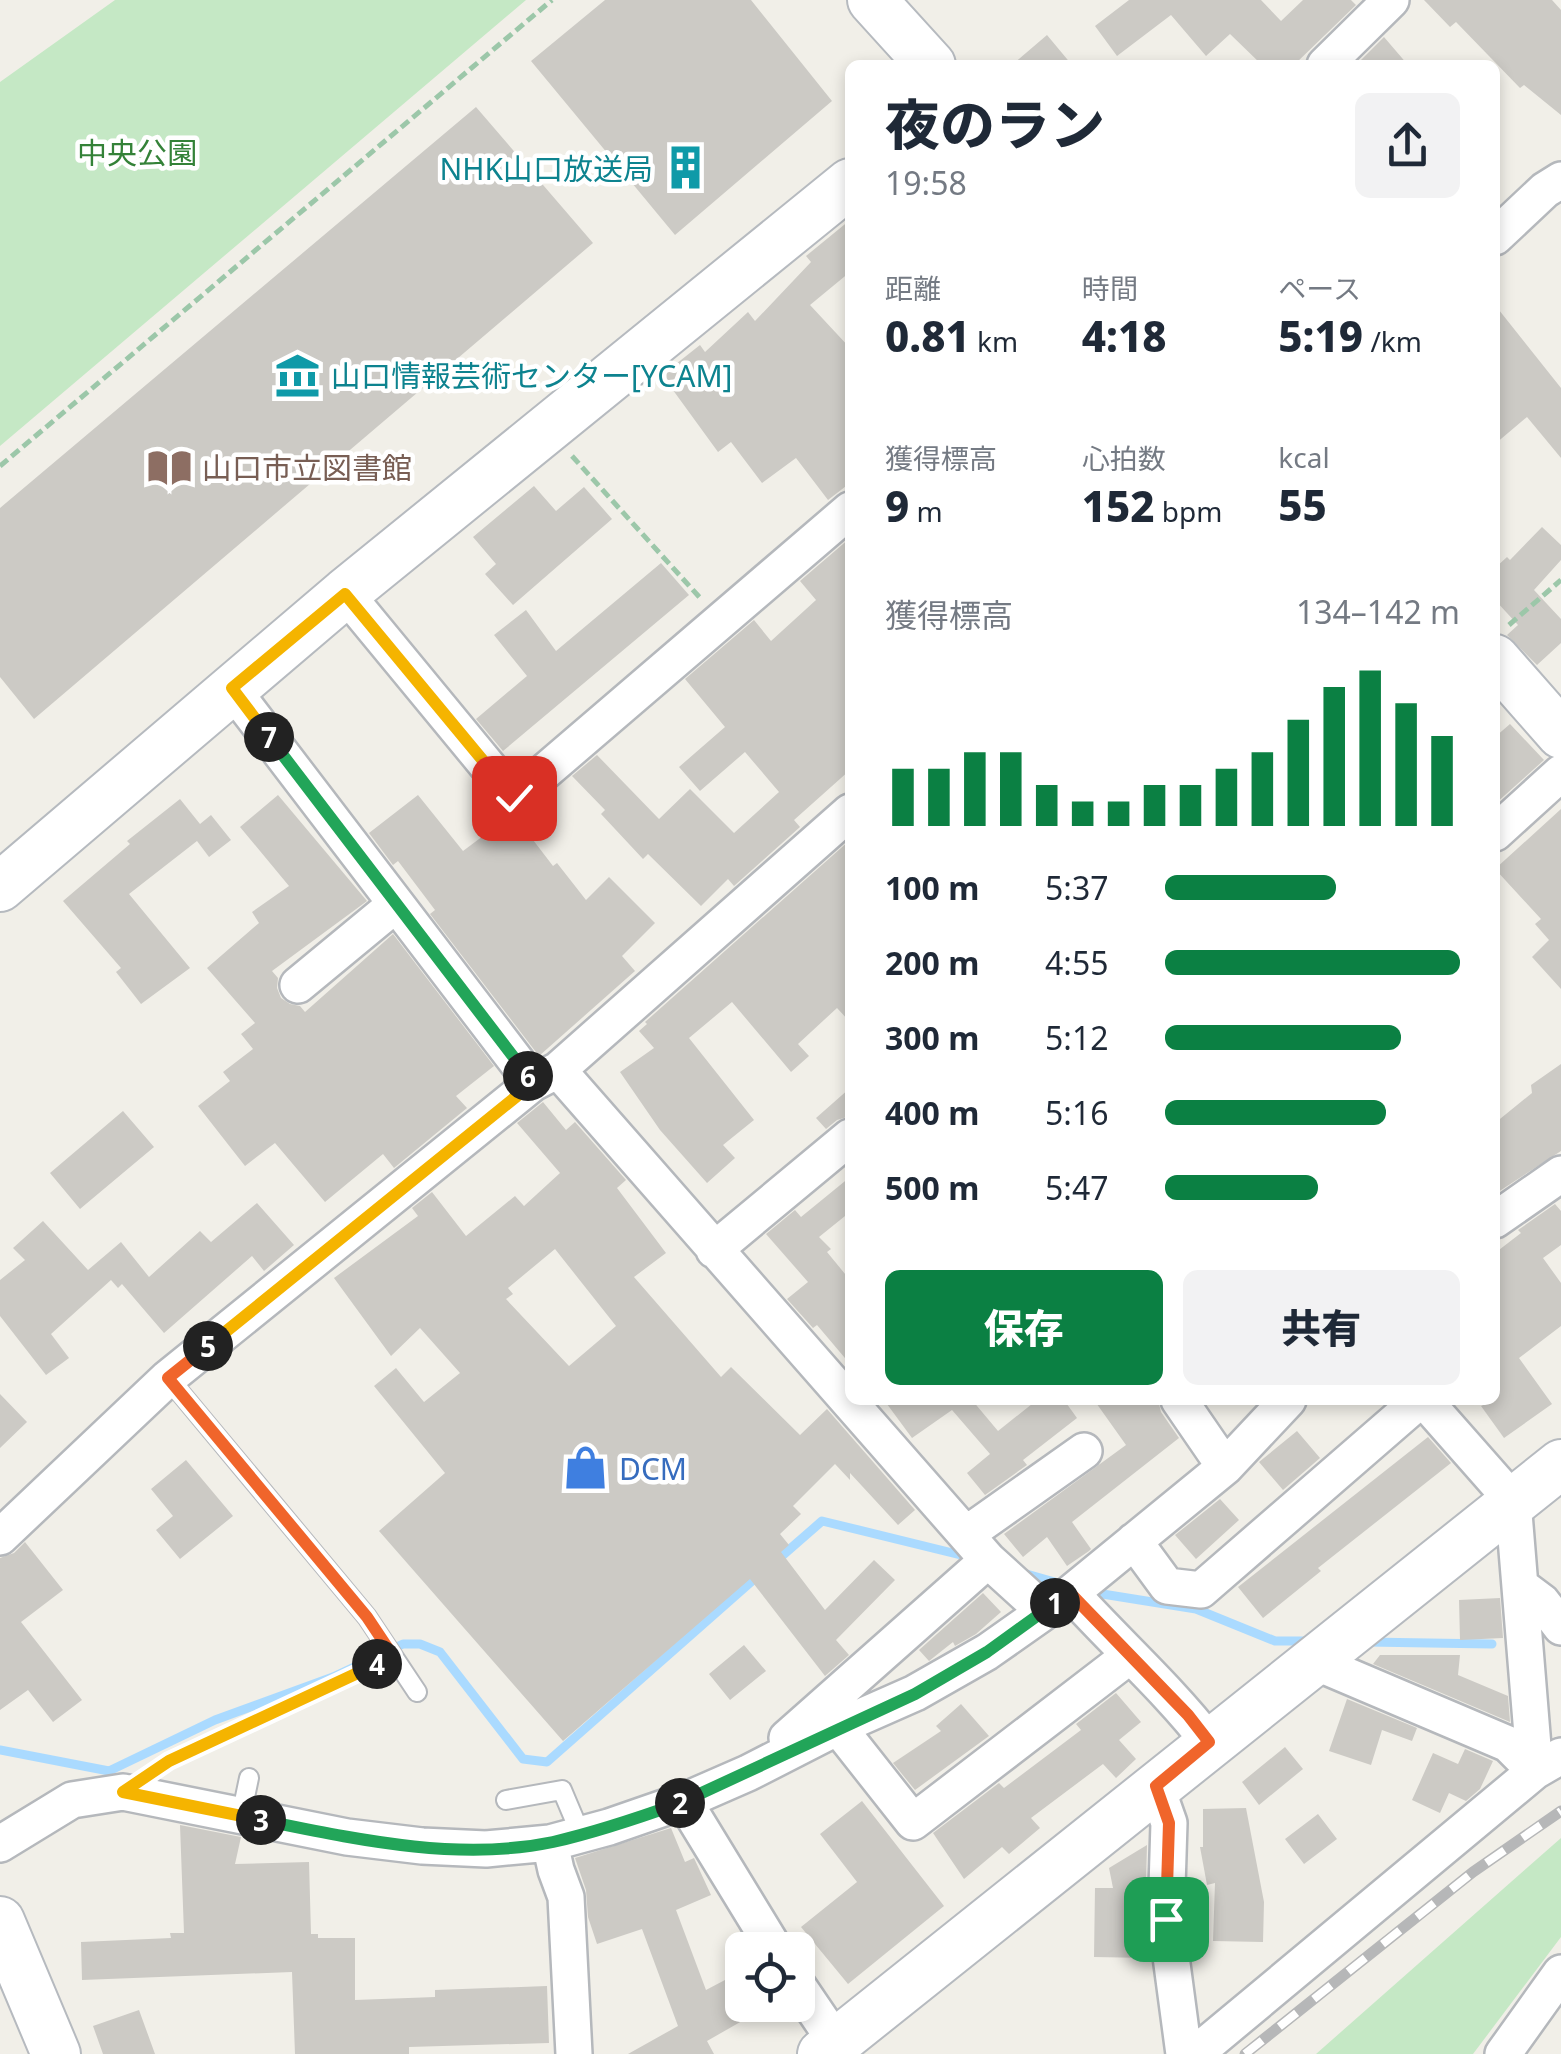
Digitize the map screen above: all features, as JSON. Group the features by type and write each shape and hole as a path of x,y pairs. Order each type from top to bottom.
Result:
{"street":[{"path":"872,0 926,60"},
{"path":"1330,60 1387,1"},
{"path":"1500,233 1561,180"},
{"path":"0,887 345,594 845,186"},
{"path":"345,594 514,798 845,514"},
{"path":"1502,642 1561,734"},
{"path":"232,688 396,904 546,1076 845,1392"},
{"path":"1500,828 1561,773"},
{"path":"0,1537 168,1378 546,1076 845,816"},
{"path":"298,986 396,904"},
{"path":"714,1250 845,1141"},
{"path":"1500,1217 1561,1174"},
{"path":"856,1405 978,1546 1128,1656 1188,1715 1209,1742"},
{"path":"1182,1405 1225,1467"},
{"path":"0,1844 72,1800 123,1792 347,1837 486,1849 565,1838 684,1802 838,1726 915,1694 987,1652 1057,1602 1225,1467 1283,1405"},
{"path":"1134,1540 1166,1586 1201,1590 1416,1405"},
{"path":"1427,1405 1513,1501 1548,1763"},
{"path":"748,1772 978,1546 1084,1451"},
{"path":"815,2020 829,2048 1561,1464"},
{"path":"1522,1587 1542,1602 1561,1627"},
{"path":"838,1726 913,1822 1128,1656"},
{"path":"1315,1662 1548,1763"},
{"path":"1195,2054 1548,1763"},
{"path":"1156,1786 1169,1823 1166,1919 1184,2054"},
{"path":"684,1802 764,1932"},
{"path":"565,1838 556,1870 566,1897 574,2054"},
{"path":"0,1921 49,2050"},
{"path":"1503,2054 1561,1973"}],"lane":[{"path":"168,1378 367,1617 417,1692"},
{"path":"241,1816 250,1778"},
{"path":"506,1800 562,1790 565,1838"}],"path":[{"path":"0,466 552,0"},
{"path":"548,429 721,620"},
{"path":"1502,642 1561,580"},
{"path":"123,1792 169,1761 393,1656"}],"green space":[{"name":"中央公園","path":"115,0 526,0 0,446 0,82"},
{"path":"1561,1838 1561,1937 1473,2054 1316,2054"}],"building":[{"name":"NHK山口放送局","path":"605,0 751,0 832,101 675,235 531,61"},
{"path":"1129,0 1261,0 1281,21 1303,0 1351,0 1356,5 1299,60 1257,60 1230,34 1206,56 1171,15 1117,56 1095,26"},
{"path":"1424,0 1552,0 1561,10 1561,115 1524,85 1520,88 1500,67 1500,60 1493,60 1456,22 1450,27"},
{"path":"1047,35 1068,60 1018,60"},
{"path":"1384,37 1404,60 1361,60"},
{"name":"山口情報芸術センター[YCAM]","path":"476,107 593,243 34,719 0,677 0,508"},
{"path":"845,224 845,276 810,305 845,343 845,487 828,500 796,458 762,483 731,442 718,452 662,375 700,345 705,352 748,312 755,321 811,262 806,256"},
{"path":"1500,311 1561,388 1561,458 1527,417 1500,440"},
{"path":"534,486 556,511 584,487 612,519 513,605 485,574 496,564 473,537"},
{"path":"1542,527 1561,545 1561,560 1534,590 1561,619 1561,643 1537,665 1507,635 1518,625 1500,605 1500,563 1507,557 1510,560"},
{"path":"845,542 845,774 794,820 800,827 734,886 728,879 701,906 648,854 643,859 572,776 597,755 659,819 690,789 734,833 779,792 745,752 700,791 679,767 725,727 685,679 754,620 771,641 816,600 800,581"},
{"path":"661,563 689,595 503,751 476,719 527,676 494,635 526,610 556,651"},
{"path":"1510,724 1544,760 1500,800 1500,733"},
{"path":"278,795 367,901 272,971 278,978 281,998 305,1012 393,934 494,1066 456,1096 467,1108 394,1168 383,1154 325,1202 275,1143 245,1166 198,1106 230,1081 223,1072 253,1049 241,1034 255,1023 207,968 259,923 252,912 289,886 240,827"},
{"path":"418,795 463,851 507,818 517,819 553,866 557,863 586,900 609,877 655,923 622,956 635,971 539,1056 430,914 435,910 398,861 393,865 369,833"},
{"path":"180,799 200,824 211,815 231,840 209,857 197,841 129,894 190,968 141,1004 116,972 121,968 63,901 130,844 127,841"},
{"path":"1561,809 1561,989 1532,957 1549,940 1535,924 1541,919 1500,874 1500,864"},
{"path":"845,844 845,1017 837,1008 798,1044 809,1056 791,1072 732,1002 689,1038 754,1120 723,1145 735,1158 707,1183 660,1130 620,1072 654,1048 639,1031"},
{"path":"1561,1064 1561,1151 1500,1191 1500,1119 1532,1093 1531,1085"},
{"path":"845,1092 845,1118 826,1129 816,1118"},
{"path":"543,1102 566,1130 575,1122 626,1180 617,1188 666,1253 634,1277 721,1377 731,1367 800,1435 827,1409 915,1510 898,1525 850,1473 850,1480 835,1464 793,1506 801,1514 780,1534 789,1545 781,1552 825,1610 874,1560 895,1580 836,1640 849,1655 825,1676 750,1579 563,1741 379,1531 445,1473 374,1386 396,1368 424,1402 460,1373 420,1328 391,1356 334,1278 418,1216 412,1208 432,1192 466,1236 515,1196 524,1206 560,1173 517,1123","holes":["555,1249 616,1326 569,1366 506,1299 513,1294 508,1288"]},
{"path":"123,1111 154,1147 80,1209 50,1173"},
{"path":"845,1181 845,1216 819,1237 845,1274 845,1358 817,1325 813,1328 787,1299 808,1282 766,1234 795,1210 801,1217"},
{"path":"257,1203 294,1245 264,1271 252,1256 164,1333 122,1284 118,1288 111,1280 51,1334 69,1358 46,1375 0,1316 0,1280 25,1260 13,1248 43,1221 88,1270 121,1242 149,1277 200,1231 211,1242"},
{"path":"1555,1204 1561,1211 1561,1245 1543,1258 1561,1283 1561,1326 1519,1358 1552,1404 1504,1438 1481,1406 1500,1405 1500,1249 1521,1233 1518,1230"},
{"path":"0,1394 27,1422 0,1448"},
{"path":"888,1405 976,1405 998,1431 1031,1405 1068,1405 1077,1418 1023,1460 1027,1465 985,1495 967,1473 990,1454 952,1410 912,1438"},
{"path":"1098,1405 1159,1405 1179,1438 1072,1522 1089,1551 1067,1566 1047,1537 1023,1557 1004,1534 1126,1445"},
{"path":"1297,1431 1320,1458 1283,1490 1259,1462"},
{"path":"1428,1437 1451,1463 1318,1568 1321,1571 1263,1618 1238,1587"},
{"path":"186,1460 233,1516 180,1559 156,1530 173,1516 151,1489"},
{"path":"1220,1499 1239,1520 1196,1559 1175,1535"},
{"path":"25,1542 63,1590 21,1622 82,1700 53,1722 28,1690 0,1710 0,1558 14,1553"},
{"path":"983,1593 1001,1612 976,1634 955,1646 953,1642 929,1661 919,1650"},
{"path":"1500,1598 1503,1638 1460,1640 1459,1600"},
{"path":"744,1645 766,1671 730,1700 709,1674"},
{"path":"1380,1655 1460,1655 1458,1675 1508,1696 1510,1722 1373,1664"},
{"path":"1116,1693 1141,1722 1119,1740 1136,1759 1116,1778 1103,1764 1031,1818 1040,1828 1009,1854 1002,1847 964,1879 933,1833 999,1783 1004,1788 1081,1730 1076,1724"},
{"path":"1347,1699 1417,1728 1412,1741 1382,1730 1371,1765 1329,1751"},
{"path":"961,1704 989,1736 915,1790 893,1763 941,1731 936,1726"},
{"path":"1285,1747 1303,1769 1259,1805 1242,1782"},
{"path":"1465,1749 1493,1761 1480,1789 1466,1801 1449,1793 1440,1813 1412,1800 1433,1753 1458,1764"},
{"path":"862,1801 944,1906 848,1984 815,1944 815,1932 805,1932 801,1927 857,1882 820,1834"},
{"path":"1246,1808 1264,1902 1263,1942 1213,1941 1215,1883 1207,1885 1200,1847 1203,1809"},
{"path":"1318,1814 1337,1839 1304,1864 1285,1839"},
{"path":"180,1825 241,1837 235,1864 309,1862 311,1934 318,1934 318,1938 355,1938 355,2000 435,1997 435,1990 547,1986 549,2043 409,2047 409,2054 295,2054 292,1972 82,1980 81,1942 171,1938 170,1933 184,1933"},
{"path":"671,1828 685,1862 694,1858 711,1895 676,1910 706,1990 725,1980 725,2022 740,2022 707,2041 714,2054 628,2054 678,2026 642,1929 597,1944 575,1858"},
{"path":"1147,1845 1145,1918 1149,1958 1094,1957 1095,1888 1113,1888 1109,1868"},
{"path":"139,2010 155,2054 103,2054 93,2026"}],"waterway":[{"path":"775,1562 822,1521 969,1557"},
{"path":"1023,1573 1065,1585"},
{"path":"0,1750 109,1771 215,1720 333,1677 403,1644 420,1644 440,1652 523,1759 547,1762 759,1575"},
{"path":"1090,1592 1196,1609 1275,1641 1312,1641"},
{"path":"1367,1642 1492,1644"}],"railway":[{"path":"1245,2054 1473,1872 1561,1811"}],"place":[{"name":"NHK山口放送局","path":"686,168"},
{"name":"山口情報芸術センター[YCAM]","path":"298,375"},
{"name":"山口市立図書館","path":"169,467"},
{"name":"DCM","path":"586,1468"}],"route":[{"path":"514,798 345,594 232,688 533,1083 168,1378 367,1617 393,1656 169,1761 123,1792 347,1837 422,1846 486,1849 550,1842 610,1828 684,1802 838,1726 915,1694 987,1652 1070,1593 1188,1715 1209,1742 1156,1786 1169,1823 1166,1919"}]}
